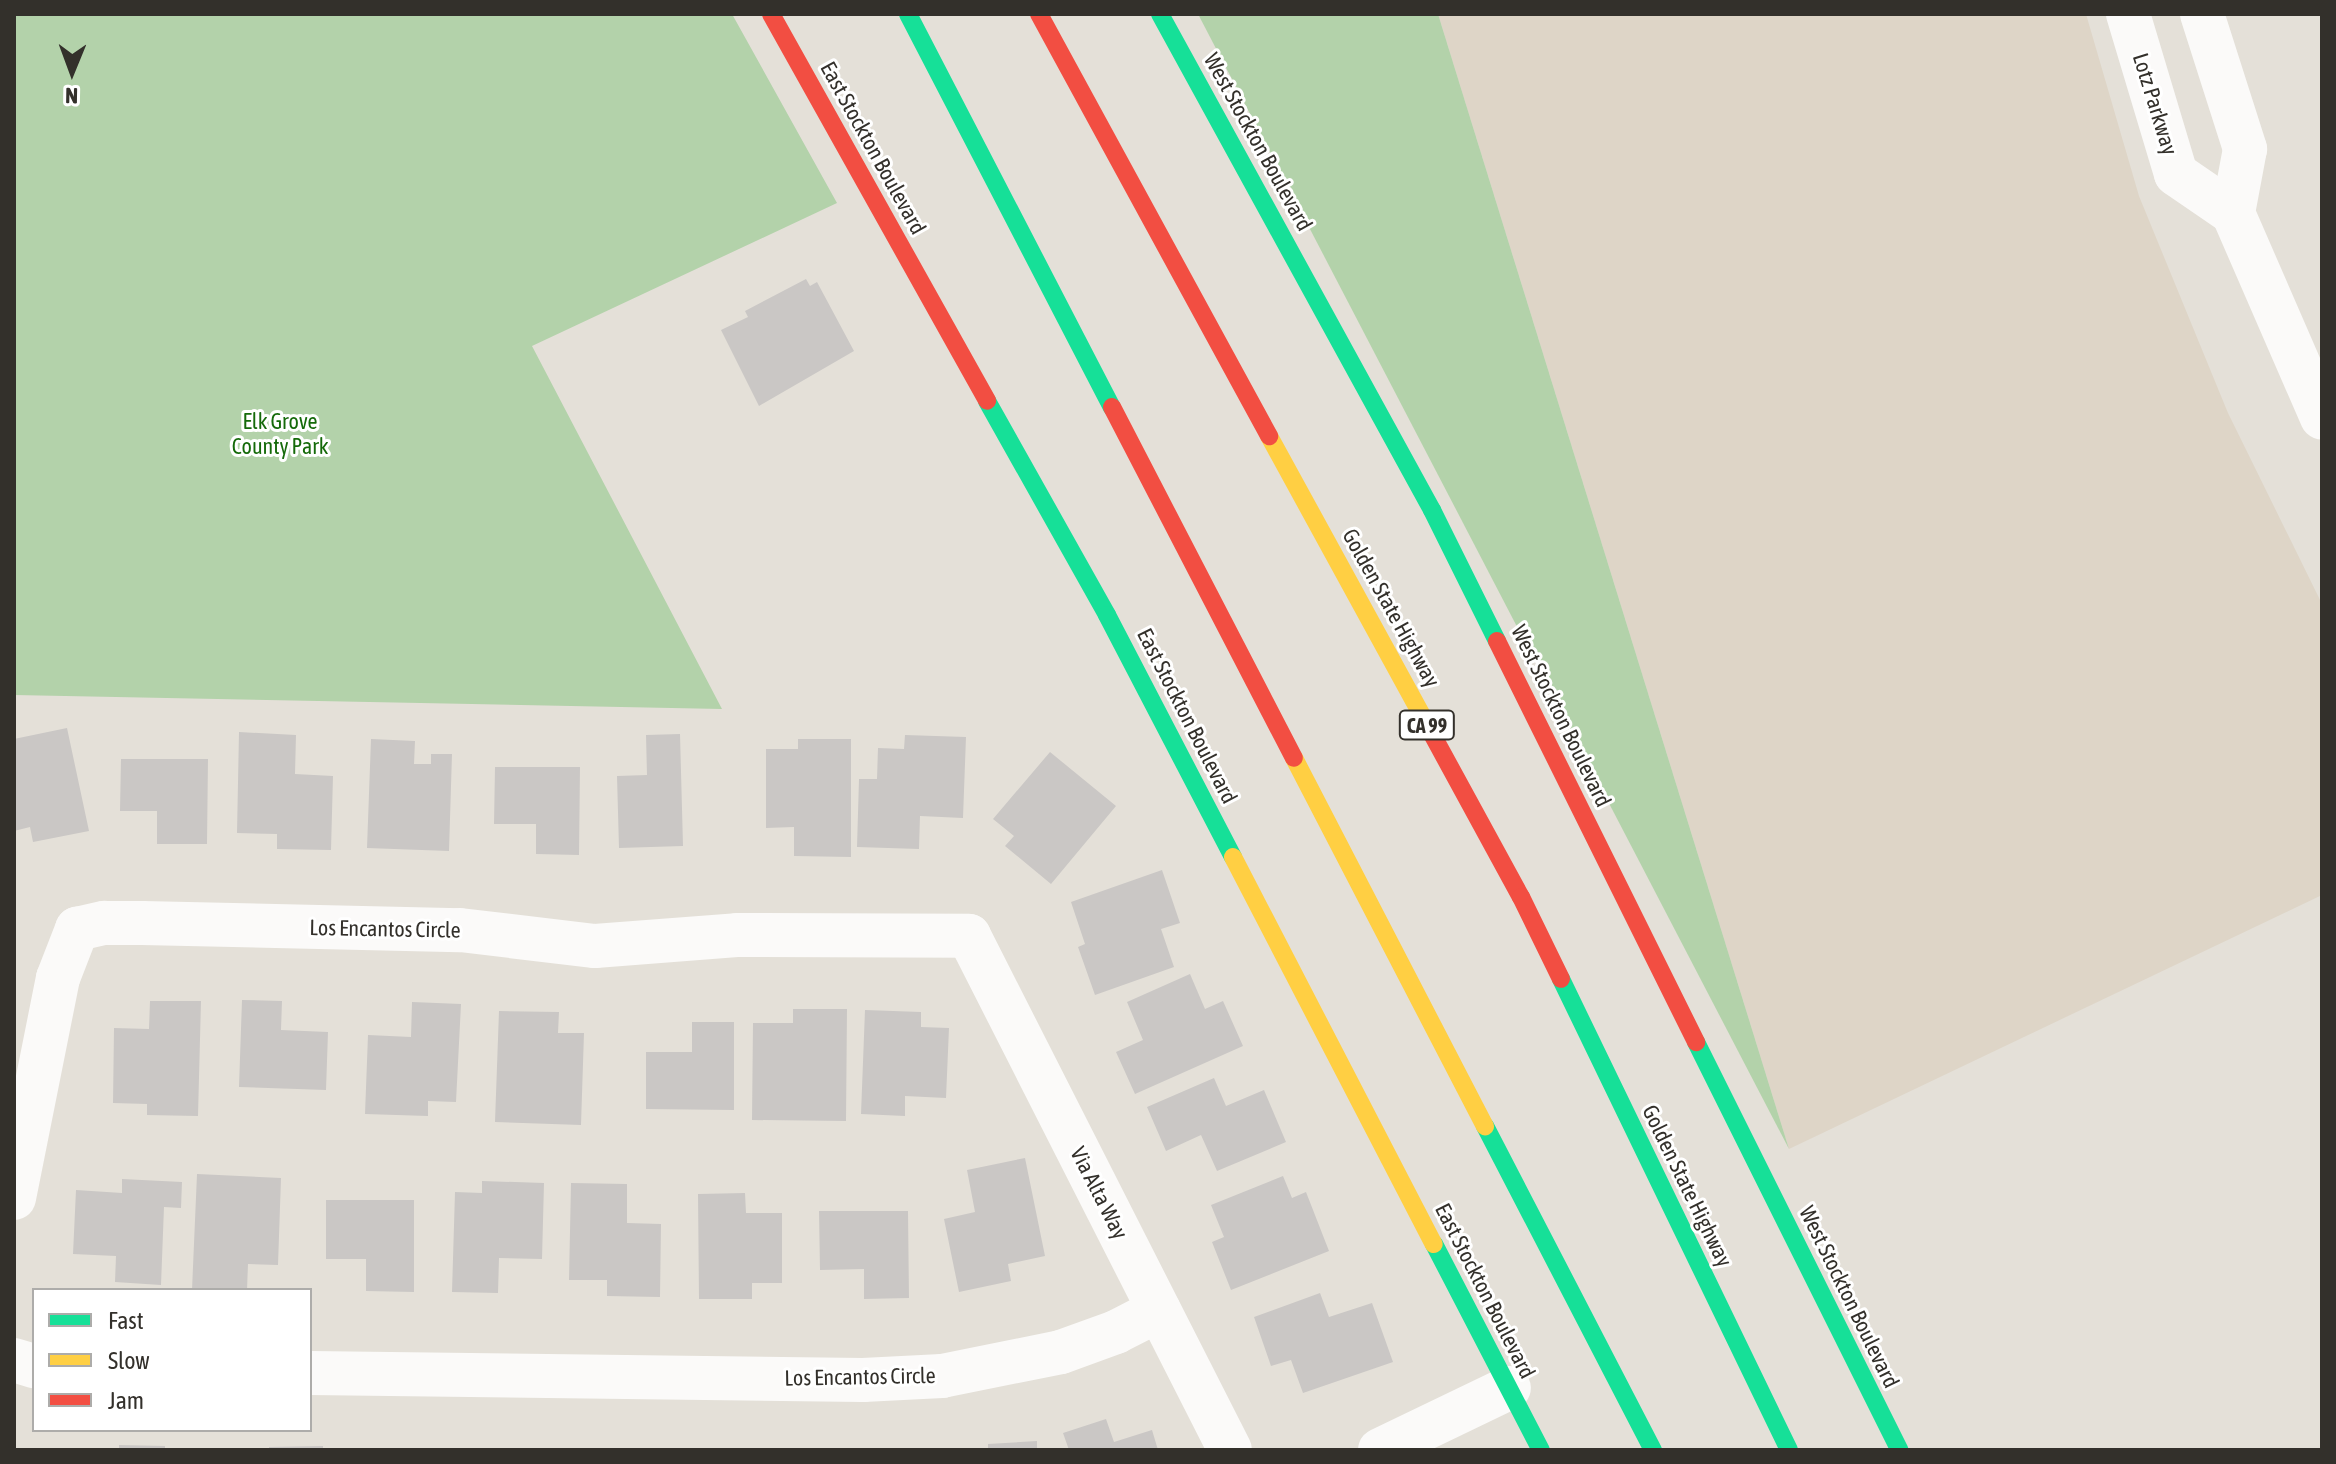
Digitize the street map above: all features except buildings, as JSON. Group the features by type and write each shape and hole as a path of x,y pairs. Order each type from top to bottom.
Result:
{"main road":[{"name":"East Stockton Boulevard","path":"771,14 1107,615 1541,1450"},
{"path":"908,14 1653,1450"},
{"name":"Golden State Highway","path":"1039,14 1521,897 1789,1450"},
{"name":"West Stockton Boulevard","path":"1160,14 1432,510 1899,1450"}],"street":[{"name":"Lotz Parkway","path":"2128,14 2176,174 2233,213"},
{"path":"2202,14 2245,149 2233,213 2322,418"},
{"name":"Los Encantos Circle","path":"14,1198 58,978 77,929 104,923 142,923 460,930 595,946 737,935 969,936"},
{"name":"Via Alta Way","path":"969,936 1230,1450"},
{"name":"Los Encantos Circle","path":"312,1373 863,1380 942,1376 1061,1352 1116,1332 1159,1310"},
{"path":"1380,1450 1509,1388"}],"shaded area":[{"path":"1438,14 2086,14 2139,196 2228,413 2322,604 2322,895 1789,1149"}],"green space":[{"name":"Elk Grove County Park","path":"14,14 732,14 837,203 532,346 722,709 14,695"},
{"path":"1198,14 1438,14 1789,1149"}],"traffic: fast":[{"path":"908,14 1112,407"},
{"path":"1160,14 1432,510 1497,641"},
{"path":"987,401 1107,615 1233,857"},
{"path":"1561,979 1789,1450"},
{"path":"1696,1042 1899,1450"},
{"path":"1485,1126 1653,1450"},
{"path":"1434,1244 1541,1450"}],"traffic: slow":[{"path":"1269,436 1426,723"},
{"path":"1294,758 1485,1126"},
{"path":"1233,857 1434,1244"}],"traffic: jam":[{"path":"771,14 987,401"},
{"path":"1039,14 1269,436"},
{"path":"1112,407 1294,758"},
{"path":"1497,641 1696,1042"},
{"path":"1426,723 1521,897 1561,979"}]}
